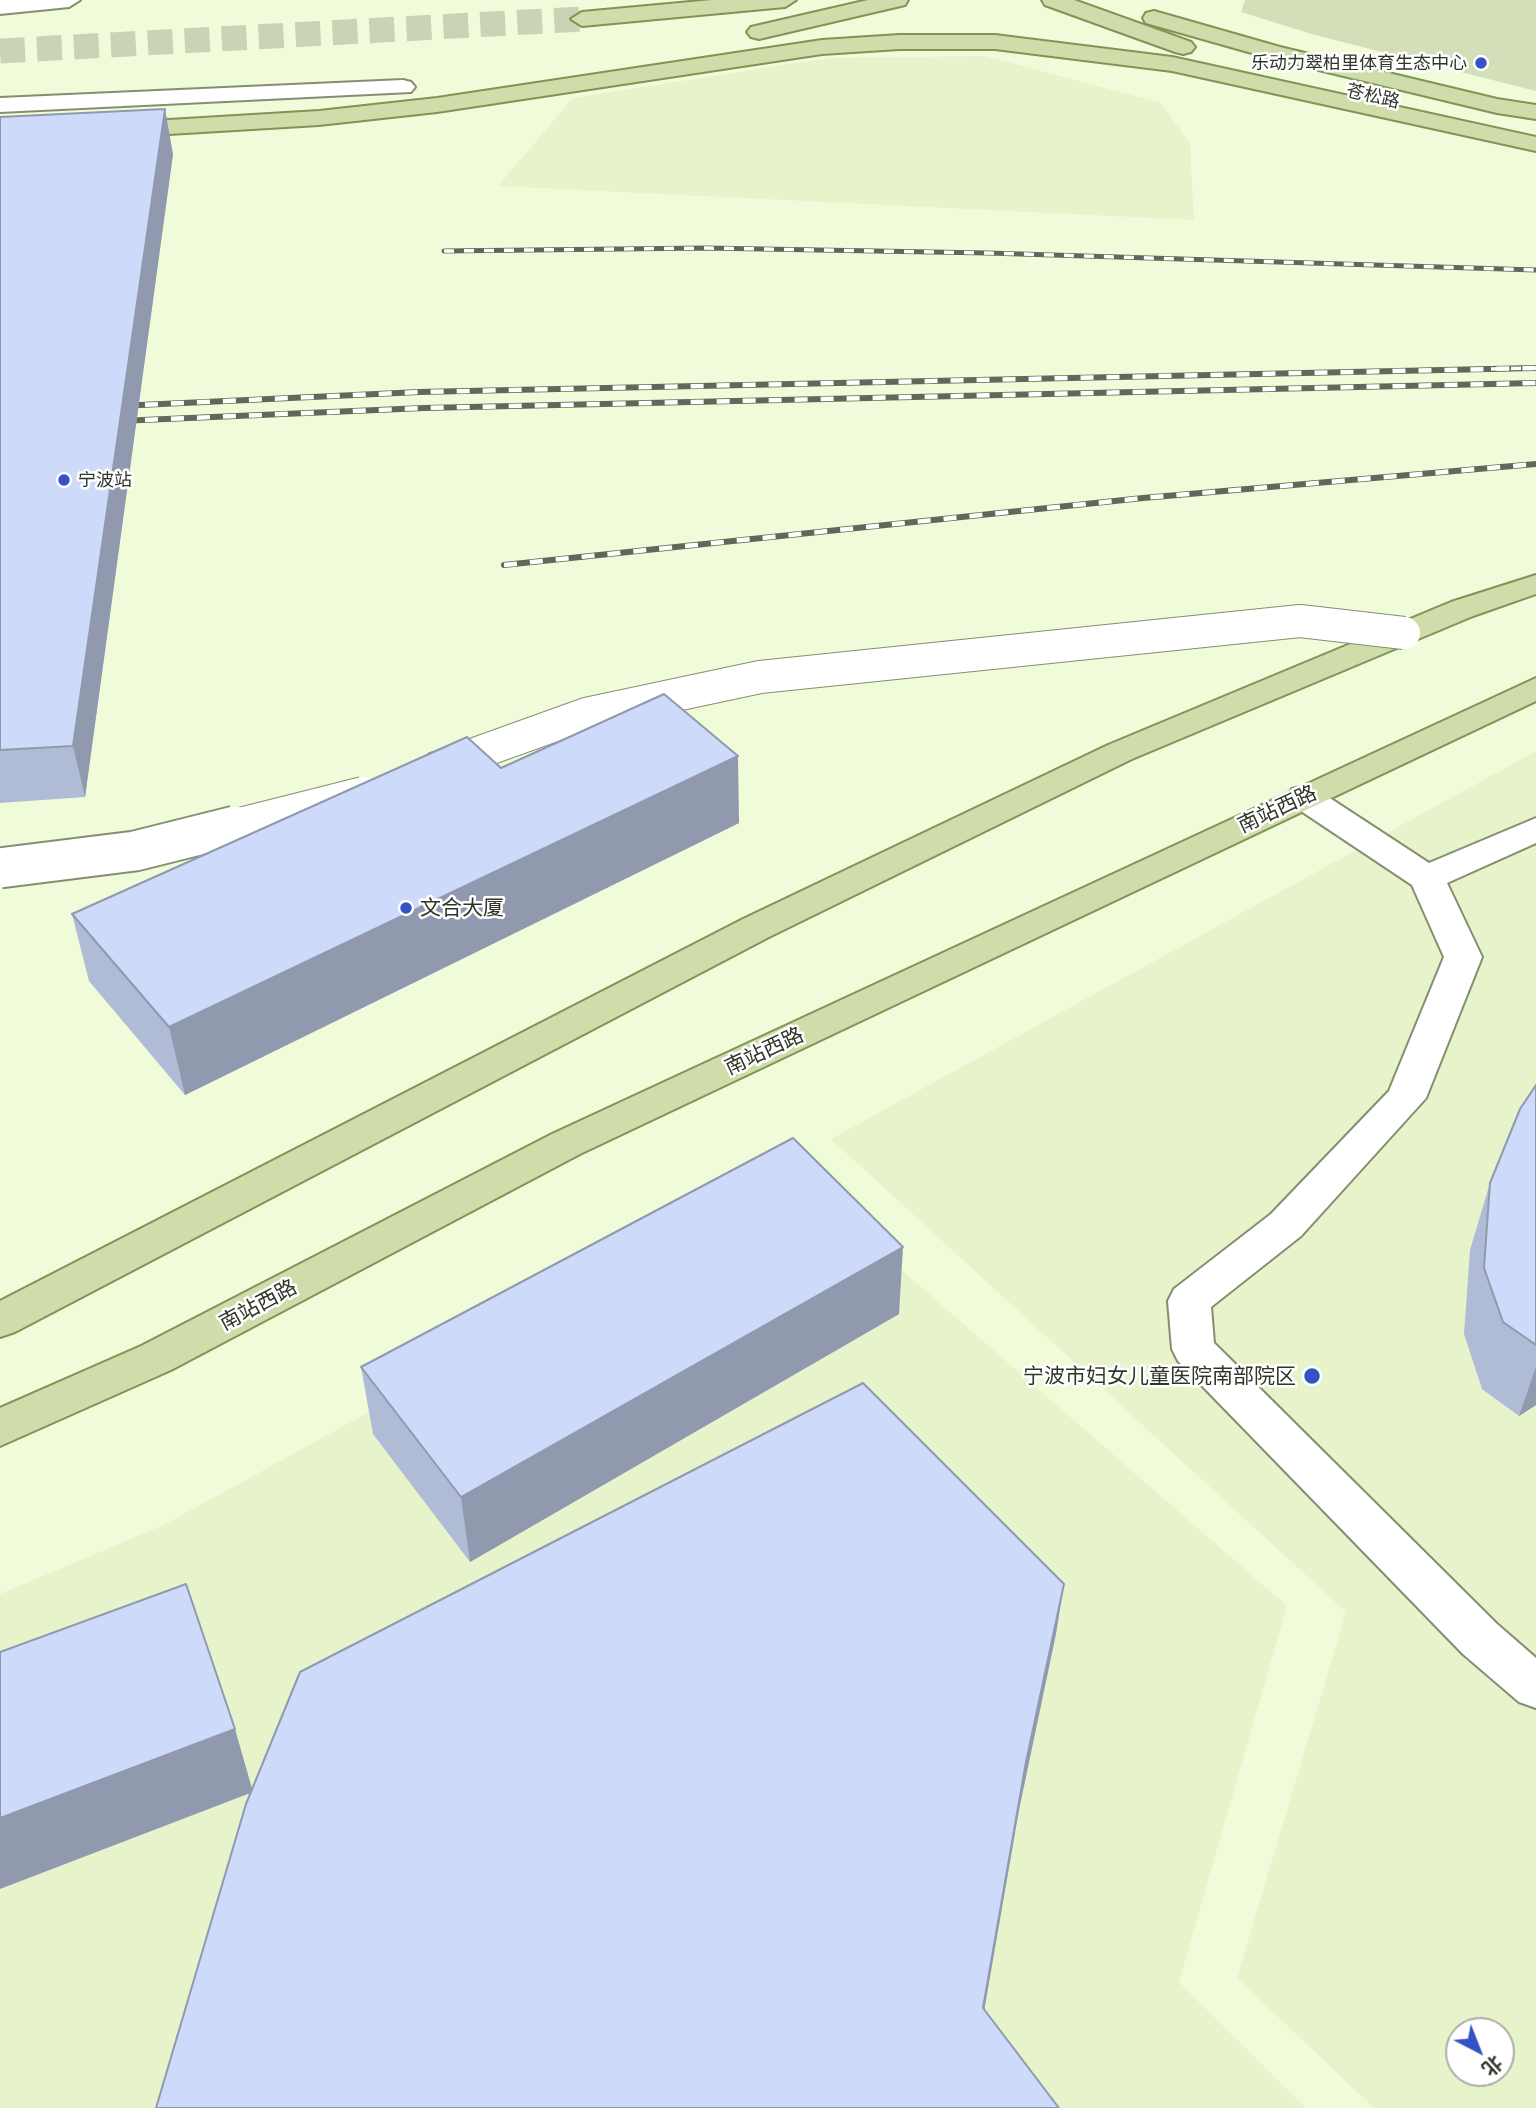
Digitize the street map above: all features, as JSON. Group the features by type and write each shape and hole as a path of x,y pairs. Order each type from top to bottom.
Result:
{"main road":[{"path":"582,19 785,0"},
{"path":"0,125 105,121 269,107 673,49 897,0"},
{"name":"苍松路","path":"1053,0 1157,39 1254,68 1536,132"},
{"name":"苍松路","path":"1109,0 1169,23 1273,52 1497,106 1536,112"},
{"path":"105,121 169,127 319,118 437,105 822,47 899,42 995,42 1087,51 1172,64 1536,144"},
{"path":"0,1320 756,928 1120,752 1405,633 1536,584"},
{"name":"南站西路","path":"0,1428 156,1358 566,1144 1536,688"}],"lane":[{"path":"0,7 69,0"},
{"path":"0,105 403,87"},
{"path":"0,868 135,852 402,780 586,714 760,677 1300,621 1405,633"},
{"path":"1304,797 1427,878 1463,957 1406,1098 1286,1225 1189,1301 1193,1349 1480,1639 1536,1687"},
{"path":"1427,878 1536,829"},
{"path":"0,860 135,852"}],"shaded area":[{"name":"乐动力翠柏里体育生态中心","path":"1245,0 1536,0 1536,91 1315,35 1241,12"},
{"path":"985,56 1161,103 1190,144 1194,220 498,186 573,98 827,58"},
{"name":"宁波市妇女儿童医院南部院区","path":"1536,751 1536,2108 1374,2108 1237,1978 1346,1612 831,1139"},
{"path":"795,1177 1287,1606 1179,1982 1306,2108 0,2108 0,1594 164,1525"}],"building":[{"name":"宁波站","path":"165,109 73,746 0,750 0,117"},
{"path":"664,694 738,756 169,1027 72,914 467,737 501,768"},
{"path":"1536,1085 1536,1345 1503,1322 1484,1268 1490,1183 1520,1109"},
{"path":"793,1138 903,1247 461,1497 361,1367"},
{"path":"863,1383 1064,1584 1026,1762 983,2008 1059,2108 156,2108 246,1804 300,1672"},
{"path":"186,1584 235,1729 0,1818 0,1652"}],"tunnel":[{"path":"0,51 582,19"}],"railway":[{"path":"444,251 706,248 988,253 1536,270"},
{"path":"119,406 419,392 1536,368 1491,369"},
{"path":"119,421 424,408 1536,383"},
{"path":"504,565 1143,498 1536,464"}],"place":[{"name":"乐动力翠柏里体育生态中心","path":"1481,63"},
{"name":"宁波站","path":"64,480"},
{"name":"文合大厦","path":"406,908"},
{"name":"宁波市妇女儿童医院南部院区","path":"1312,1376"}]}
